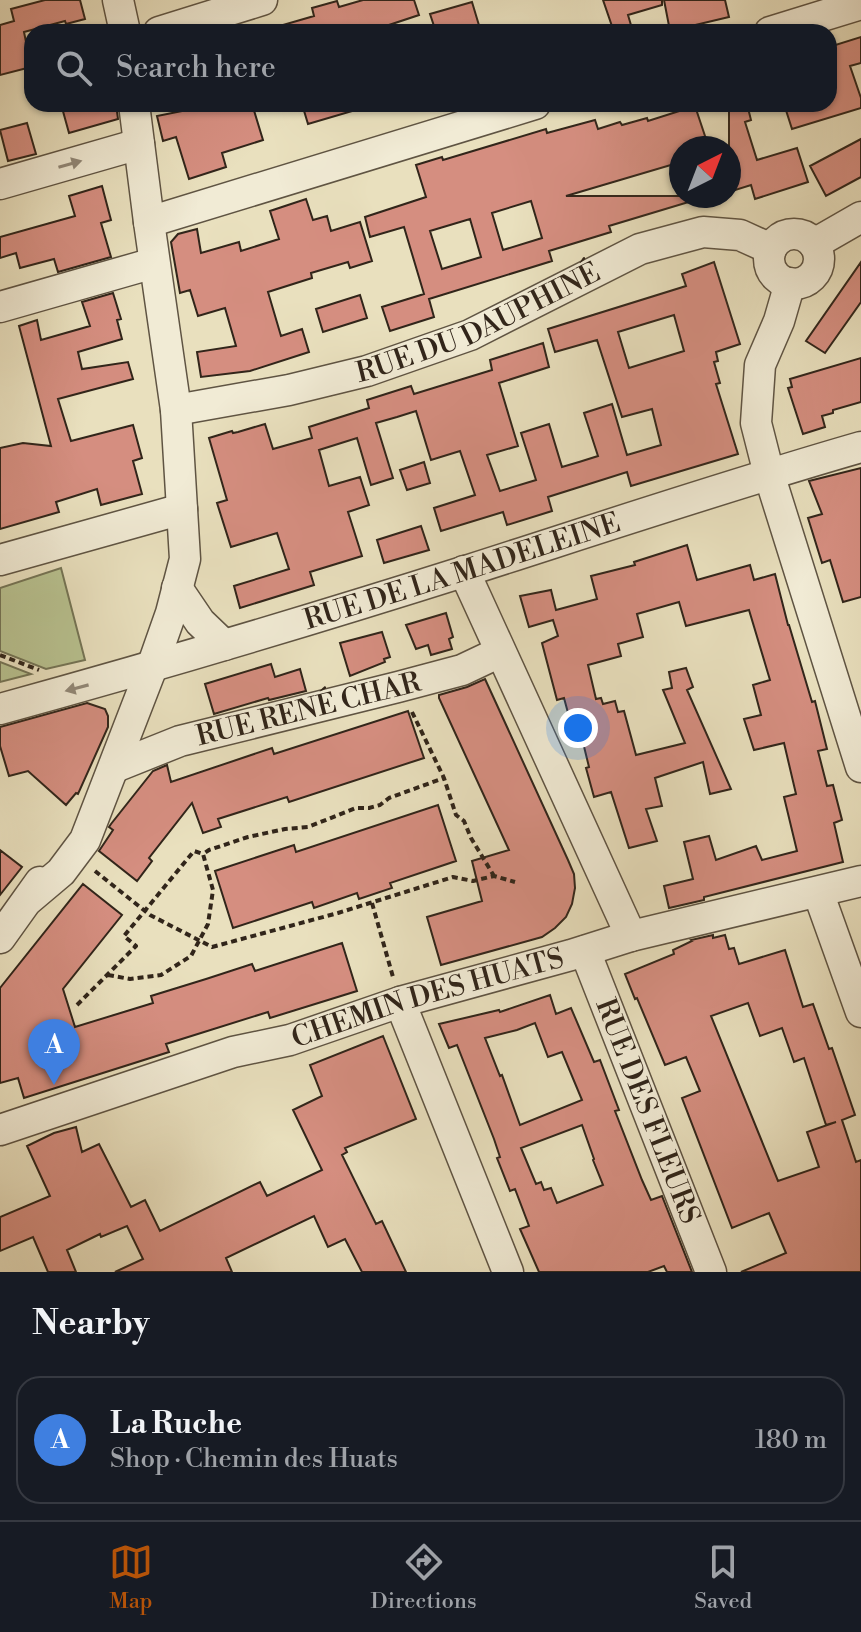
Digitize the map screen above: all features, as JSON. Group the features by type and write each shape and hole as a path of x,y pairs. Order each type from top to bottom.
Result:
{"street":[{"path":"118,0 123,24"},
{"path":"185,24 262,0"},
{"path":"796,24 861,4"},
{"path":"29,899 61,872 85,840 152,667 185,559 176,410 135,112"},
{"path":"149,222 509,112"},
{"path":"0,184 139,144"},
{"path":"814,244 861,217"},
{"name":"RUE DU DAUPHINÉ","path":"176,410 289,390 382,366 470,335 640,249 703,232 740,235 771,249"},
{"path":"800,234 814,244 819,260 817,268 806,281 790,283 775,275 769,257 771,249 783,236 800,234"},
{"path":"0,307 154,263"},
{"path":"790,283 779,321 760,365 756,423 769,474 861,767"},
{"name":"RUE DE LA MADELEINE","path":"0,709 152,667 861,447"},
{"path":"0,560 182,509"},
{"path":"464,571 631,936"},
{"path":"177,588 200,622 224,645"},
{"name":"RUE RENÉ CHAR","path":"115,767 180,741 462,670 500,652"},
{"path":"0,938 63,845 102,795"},
{"name":"CHEMIN DES HUATS","path":"0,1130 233,1052 290,1040 400,1002 631,936 861,881"},
{"path":"818,892 861,1012"},
{"name":"RUE DES FLEURS","path":"585,951 711,1272"},
{"path":"400,1002 508,1272"}],"path":[{"path":"398,687 444,778 456,815 464,821 494,876"},
{"path":"203,854 248,837 308,827 356,808 380,805 389,798 444,778"},
{"path":"77,1005 136,946 124,936 194,851 203,854"},
{"path":"74,854 144,911 212,947 453,877 473,881 494,876 515,882"},
{"path":"108,975 130,979 161,975 191,956 208,924 213,890 203,854"},
{"path":"372,903 400,1002"}],"green space":[{"path":"61,568 85,660 46,669 0,651 0,588"},
{"path":"0,662 31,674 0,682"}],"building":[{"path":"45,0 80,0 85,19 66,24 65,21 24,24 24,69 0,75 0,25 14,21 11,9"},
{"path":"363,0 414,0 419,15 392,24 286,24 314,16 312,8 337,1 339,7"},
{"path":"603,0 662,0 662,5 628,15 631,24 611,24"},
{"path":"664,0 725,0 729,17 700,24 669,24"},
{"path":"472,2 479,24 433,24 430,14"},
{"path":"861,37 861,63 850,66 861,98 861,108 792,129 787,112 837,112 837,44"},
{"path":"63,112 117,112 118,119 69,133"},
{"path":"177,112 254,112 263,140 222,153 226,167 189,179 176,137 163,141 157,116"},
{"path":"304,112 349,112 308,124"},
{"path":"676,112 697,112 705,136 669,136 669,166 566,196 669,196 669,208 609,226 611,232 549,251 552,261 429,299 434,317 390,331 382,307 424,294 404,227 370,237 365,217 426,197 416,165 546,129 547,133 595,120 598,129 620,122 622,125","holes":["531,201 542,238 503,250 492,213","470,219 481,257 442,269 430,231"]},
{"path":"729,112 749,112 751,120 745,122 757,160 797,148 808,182 755,199 751,185 741,188 741,136 729,136"},
{"path":"27,123 36,154 8,161 0,130"},
{"path":"861,139 861,177 826,196 810,166"},
{"path":"102,186 111,220 101,223 111,257 58,272 54,259 20,268 16,253 0,258 0,237 75,216 69,196"},
{"path":"306,199 313,220 327,216 331,231 360,222 372,261 350,268 348,262 311,273 312,278 268,292 281,336 302,329 309,352 250,371 201,377 197,352 236,346 225,308 198,316 190,290 180,293 171,242 178,234 197,229 201,253 239,242 241,251 279,239 270,211"},
{"path":"714,262 740,344 716,352 718,361 714,362 720,383 716,384 738,454 631,486 627,472 548,497 552,511 507,525 503,512 441,531 434,508 475,495 460,451 431,460 416,411 376,423 393,478 371,485 357,438 319,450 329,486 360,477 369,505 348,512 362,556 310,572 314,585 240,608 234,586 289,569 277,533 231,547 217,503 227,500 209,438 265,424 273,449 312,438 309,427 369,408 367,400 411,386 414,394 492,370 490,360 543,343 549,367 499,383 518,446 487,455 500,491 536,480 521,433 549,424 562,467 598,456 584,413 612,404 627,455 661,445 652,409 622,417 597,340 555,352 548,329 686,286 682,274","holes":["674,315 684,351 629,368 618,332"]},
{"path":"861,262 861,302 825,353 806,341"},
{"path":"113,293 121,319 117,320 122,339 78,352 82,369 128,362 133,379 58,399 71,441 133,425 142,458 133,461 142,494 101,505 97,489 56,502 59,512 0,529 0,448 23,443 51,446 19,326 37,320 41,340 90,326 82,302"},
{"path":"360,295 367,318 323,332 316,309"},
{"path":"861,358 861,402 822,416 825,427 803,434 788,388 792,387 790,379"},
{"path":"424,462 430,483 407,490 400,470"},
{"path":"861,468 861,597 843,602 830,560 822,563 808,518 822,514 809,481"},
{"path":"421,526 429,550 384,563 377,540"},
{"path":"687,545 697,580 750,565 754,580 775,574 827,749 818,751 827,786 833,785 842,820 834,823 843,862 669,908 664,886 693,879 684,842 709,836 716,860 756,846 762,860 797,851 784,797 796,794 784,743 754,750 744,719 761,715 753,685 770,680 749,610 686,626 679,602 637,614 643,637 618,644 621,656 588,665 596,699 601,698 603,704 615,701 618,712 624,711 636,755 685,743 663,690 672,688 669,672 686,668 693,687 687,690 731,789 710,794 703,762 655,778 662,806 646,809 657,841 629,848 611,792 594,797 578,722 571,724 564,698 557,700 542,643 558,636 553,620 529,627 520,596 551,590 556,610 597,599 591,576 635,565 634,562"},
{"path":"446,613 453,637 449,639 452,649 431,655 428,645 416,649 406,625"},
{"path":"382,632 390,657 350,676 340,643"},
{"path":"271,664 275,677 300,669 306,691 268,698 214,714 205,684"},
{"path":"485,679 568,860 574,874 575,888 566,917 542,937 441,965 427,917 482,901 472,861 509,850 439,698 439,695"},
{"path":"87,703 105,709 108,727 78,794 66,805 28,771 9,776 0,746 0,727"},
{"path":"408,711 424,758 289,802 287,797 218,819 221,827 203,833 192,803 149,858 152,861 137,881 99,851 113,830 109,827 111,824 153,771 167,765 171,782 272,748 274,754"},
{"path":"438,805 456,861 390,883 392,888 359,899 357,893 314,908 312,902 233,928 215,871 294,845 296,852"},
{"path":"0,850 22,867 0,895"},
{"path":"83,884 122,915 63,989 75,1027 153,1003 151,996 252,964 255,971 342,943 357,991 270,1018 268,1012 166,1044 169,1052 24,1098 18,1078 0,1083 0,988"},
{"path":"725,935 729,949 734,948 739,964 785,950 803,1007 813,1004 855,1115 842,1120 856,1162 861,1160 861,1272 741,1272 786,1253 769,1213 732,1228 682,1098 700,1091 686,1057 665,1065 625,974 674,954 673,950 691,940","holes":["748,1003 760,1036 782,1028 794,1062 804,1058 826,1125 836,1122 807,1132 819,1167 778,1181 711,1016"]},
{"path":"550,995 556,1014 571,1008 594,1062 600,1060 619,1110 615,1111 651,1200 662,1196 692,1272 667,1272 664,1266 648,1272 539,1272 520,1229 529,1226 515,1189 510,1191 497,1158 500,1157 494,1139 457,1045 449,1048 439,1024 500,1012","holes":["535,1023 548,1057 562,1052 582,1100 520,1125 485,1038","582,1125 603,1185 557,1203 551,1188 544,1190 541,1182 536,1184 521,1148"]},
{"path":"383,1036 416,1119 345,1148 347,1152 342,1155 376,1224 382,1221 406,1272 362,1272 345,1239 328,1247 314,1216 226,1258 232,1272 115,1272 143,1259 127,1226 101,1237 100,1234 67,1250 76,1272 48,1272 33,1237 0,1251 0,1217 50,1196 27,1146 76,1127 82,1152 99,1144 131,1207 145,1200 160,1231 260,1182 267,1196 322,1170 293,1110 322,1096 310,1065"}],"place":[{"name":"La Ruche","path":"54,1085"}]}
